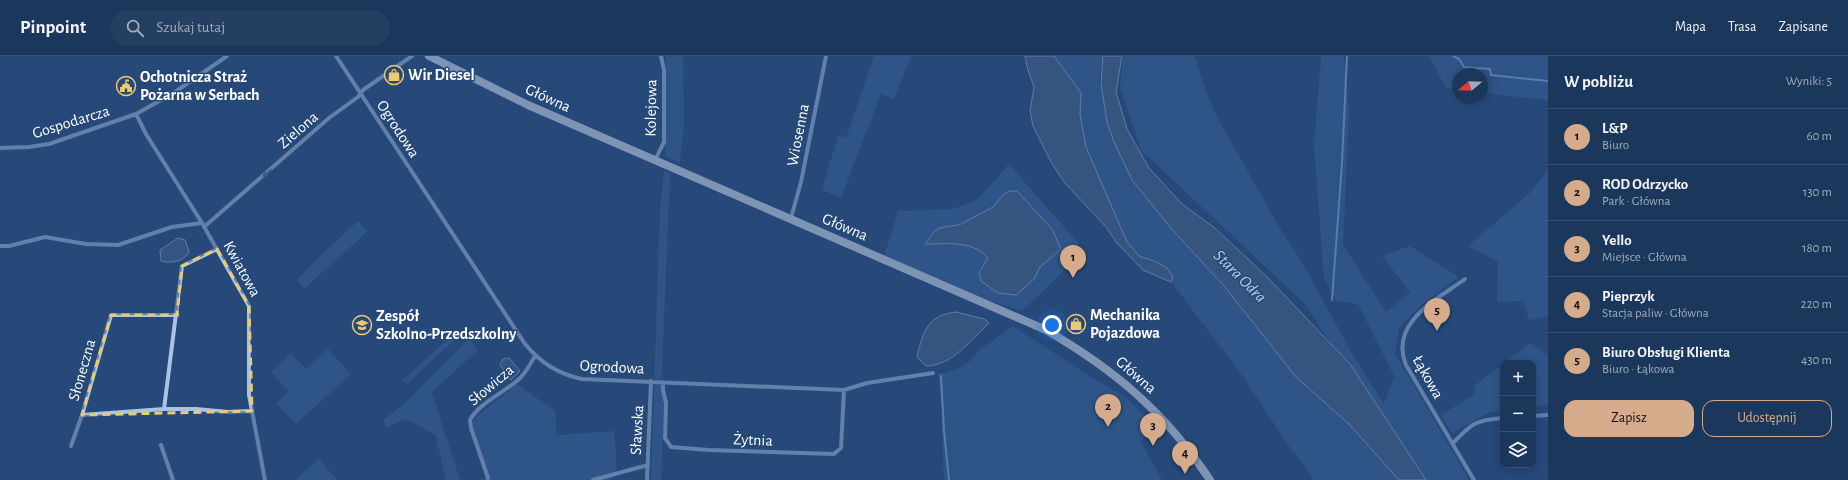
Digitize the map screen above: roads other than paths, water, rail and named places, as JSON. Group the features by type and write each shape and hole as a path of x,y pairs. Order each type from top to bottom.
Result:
{"main road":[{"name":"Główna","path":"429,56 501,92 1024,319 1082,351 1128,386 1154,410 1179,437 1210,480"}],"street":[{"name":"Gospodarcza","path":"0,148 29,148 49,144 136,114 172,94 227,56"},
{"name":"Ogrodowa","path":"336,56 494,298 535,356 547,365 569,376 582,379 844,390 867,383 932,372"},
{"name":"Zielona","path":"204,227 329,118 412,56"},
{"name":"Kolejowa","path":"656,160 664,142 664,70 661,56"},
{"name":"Wiosenna","path":"791,218 801,182 826,56"},
{"name":"Kwiatowa","path":"136,114 146,134 202,223 249,306 250,395 265,480"},
{"path":"0,246 9,246 45,237 86,244 118,245 172,227 202,223"},
{"path":"164,409 177,316 182,266 217,249"},
{"name":"Łąkowa","path":"1465,279 1413,320 1406,330 1402,342 1402,353 1406,365 1474,480"},
{"name":"Słoneczna","path":"177,316 111,315 82,415 164,409 196,409 228,412 252,411"},
{"name":"Słowicza","path":"488,478 471,428 470,420 484,406 518,380 535,356"},
{"name":"Sławska","path":"647,480 651,381"},
{"name":"Żytnia","path":"663,382 666,403 665,438 668,444 676,448 710,450 834,454 841,448 844,390"},
{"path":"71,446 82,415"},
{"path":"1536,416 1548,415"},
{"path":"1453,443 1468,427 1475,423 1484,420 1500,418"},
{"path":"161,445 173,480"},
{"path":"594,480 648,465"}],"water":[{"path":"1025,56 1054,56 1081,93 1080,114 1086,147 1127,242 1139,256 1154,261 1167,268 1173,277 1171,282 1143,270 1117,243 1106,227 1064,182 1051,162 1033,126 1030,111 1034,87"},
{"name":"Stara Odra","path":"1103,56 1122,56 1116,92 1127,129 1149,168 1182,204 1216,229 1268,278 1350,364 1426,480 1399,480 1349,424 1296,377 1225,287 1170,227 1132,180 1114,142 1107,122 1101,83"},
{"path":"1009,191 1017,191 1052,229 1061,249 1040,267 1034,279 1016,295 998,293 981,281 979,273 988,258 975,248 959,244 925,244 938,229 961,224 993,207 1003,195"},
{"path":"178,238 185,240 189,252 187,255 181,260 177,261 161,261 160,250"},
{"path":"956,312 984,319 989,323 953,357 935,365 926,366 917,357 922,339 928,326 939,317"},
{"path":"509,358 520,371 511,380 500,365 503,359"}],"waterway":[{"path":"1332,300 1342,163 1347,56"},
{"path":"1453,56 1459,59 1464,67 1490,69 1491,75 1548,81"},
{"path":"941,376 944,431 949,480"}],"place":[{"name":"Wir Diesel","path":"394,75"},
{"name":"Ochotnicza Straż Pożarna w Serbach","path":"126,86"},
{"name":"L&P","path":"1073,278"},
{"name":"Mechanika Pojazdowa","path":"1076,324"},
{"name":"Zespół Szkolno-Przedszkolny","path":"362,325"},
{"name":"Biuro Obsługi Klienta","path":"1437,331"},
{"name":"ROD Odrzycko","path":"1108,427"},
{"name":"Yello","path":"1153,446"},
{"name":"Pieprzyk","path":"1185,474"}]}
